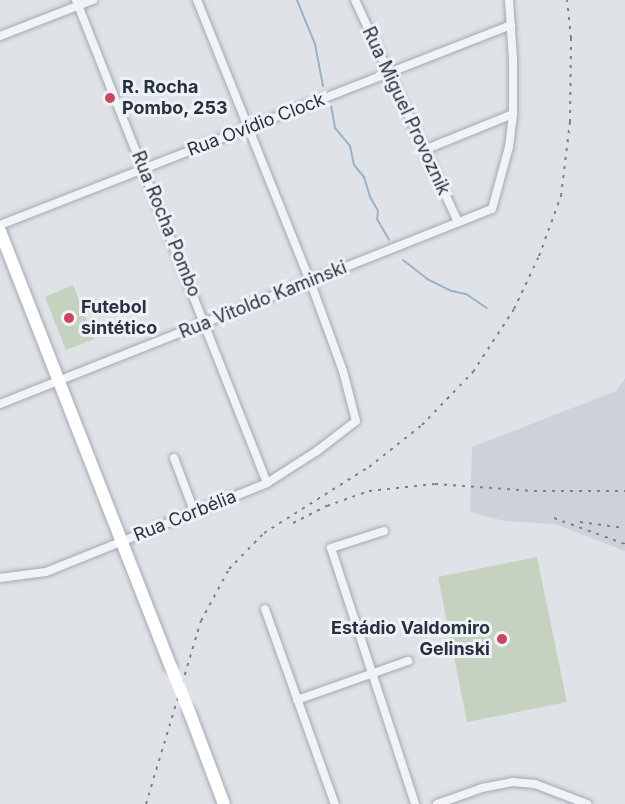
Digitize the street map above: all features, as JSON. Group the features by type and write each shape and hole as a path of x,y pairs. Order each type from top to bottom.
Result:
{"street":[{"path":"0,36 77,3 93,0"},
{"path":"197,0 310,281"},
{"name":"Rua Miguel Provoznik","path":"356,0 458,222"},
{"path":"424,150 513,114 512,25 509,0"},
{"name":"Rua Rocha Pombo","path":"77,3 206,322 267,483"},
{"name":"Rua Ovídio Clock","path":"0,225 512,25"},
{"name":"Rua Vitoldo Kaminski","path":"0,404 492,208 507,158 513,114"},
{"path":"0,231 224,804"},
{"name":"Rua Corbélia","path":"0,578 46,572 267,483 317,451 356,421 344,371 310,281"},
{"path":"174,458 194,511"},
{"path":"384,531 331,548 415,804"},
{"path":"265,609 335,804"},
{"path":"297,700 408,661"},
{"path":"437,804 482,788 512,782 535,784 587,804"}],"shaded area":[{"path":"625,378 625,551 555,524 505,521 470,512 472,447 616,391"}],"green space":[{"name":"Futebol sintético","path":"73,285 94,339 66,350 45,297"},
{"name":"Estádio Valdomiro Gelinski","path":"537,557 567,702 467,722 438,577"}],"waterway":[{"path":"297,0 315,44 323,86"},
{"path":"331,105 335,128 350,146 354,165 364,177 370,197 378,211 377,219 389,240"},
{"path":"403,260 427,279 452,291 466,294 487,308"}],"railway":[{"path":"146,804 201,621 229,569 264,533 369,467 422,425 473,372 514,309 539,256 561,196 570,122 571,38 567,0"},
{"path":"293,523 327,506 369,491 435,484 534,491 625,491"},
{"path":"554,518 625,544"},
{"path":"580,522 625,528"}],"place":[{"name":"R. Rocha Pombo, 253","path":"110,98"},
{"name":"Futebol sintético","path":"69,318"},
{"name":"Estádio Valdomiro Gelinski","path":"502,639"}]}
